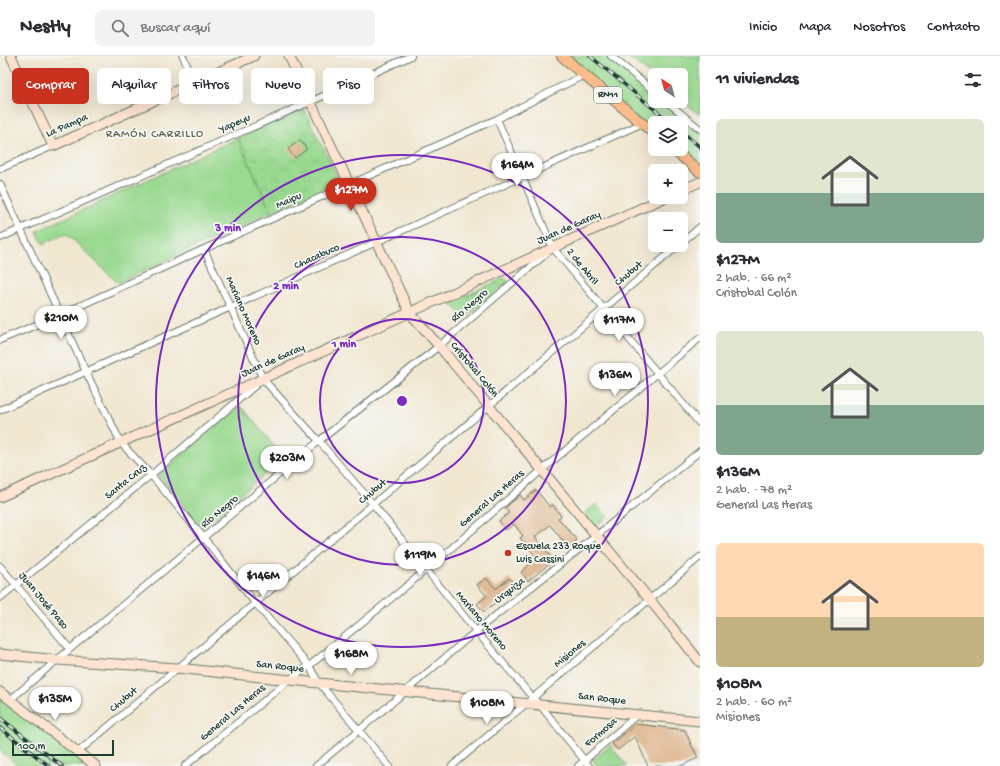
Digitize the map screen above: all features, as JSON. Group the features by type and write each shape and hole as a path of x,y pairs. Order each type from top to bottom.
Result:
{"main road":[{"name":"RN11","path":"562,56 648,128"},
{"path":"681,156 700,172"}],"street":[{"path":"11,56 53,146"},
{"path":"182,56 188,68"},
{"name":"La Pampa","path":"226,68 254,56"},
{"name":"Cristobal Colón","path":"289,56 294,68"},
{"name":"Yapeyu","path":"315,100 411,56"},
{"path":"613,57 648,86"},
{"name":"Maipu","path":"0,340 497,119 584,75"},
{"name":"La Pampa","path":"0,169 179,89"},
{"name":"Yapeyu","path":"0,238 305,104"},
{"name":"Cristobal Colón","path":"311,104 410,312 700,662"},
{"path":"674,108 700,129"},
{"name":"2 de Abril","path":"497,119 553,248 700,424"},
{"name":"Chacabuco","path":"0,410 643,123"},
{"path":"688,187 700,182"},
{"path":"0,184 86,372 121,443 151,475 204,538 255,603 309,666 320,683 358,730 389,766"},
{"name":"Juan de Garay","path":"0,497 650,204"},
{"name":"Chubut","path":"688,237 700,227"},
{"name":"Río Negro","path":"10,700 319,441 439,346 553,248"},
{"name":"Mariano Moreno","path":"204,249 263,379 373,504 476,631 529,701"},
{"name":"Chubut","path":"78,752 671,252"},
{"name":"General Las Heras","path":"185,766 426,570 542,470 700,338"},
{"name":"Santa Cruz","path":"0,598 151,475 263,379"},
{"name":"Urquiza","path":"316,766 476,631 700,451"},
{"name":"Misiones","path":"452,766 700,558"},
{"name":"Juan José Paso","path":"0,566 70,649"},
{"name":"San Roque","path":"0,654 57,660 177,668 320,683 529,701 540,705 700,722"},
{"path":"0,692 96,766"},
{"path":"540,705 590,766"},
{"name":"Formosa","path":"578,766 637,715"}],"path":[{"path":"593,82 613,57"}],"green space":[{"path":"562,56 611,56 648,86 648,108 674,108 684,116 648,116 648,128"},
{"path":"628,56 700,56 700,115 688,106 688,68 648,68 648,72"},
{"path":"304,109 340,182 271,212 238,138"},
{"path":"688,119 700,129 700,172 681,156 688,156"},
{"path":"238,138 271,212 118,283 66,233 43,244 37,231"},
{"path":"504,278 508,282 465,318 450,303"},
{"path":"241,406 284,458 202,527 158,475"},
{"path":"596,504 607,517 596,526 593,525 584,514"},
{"path":"0,692 96,766 19,766 0,751"},
{"path":"610,745 627,766 597,766 593,760"}],"building":[{"path":"300,140 307,149 295,158 288,149"},
{"path":"536,490 550,507 553,505 561,516 558,518 577,540 568,547 550,525 535,537 554,560 528,581 521,572 537,558 520,538 523,536 514,524 506,530 499,521 509,513 505,508 520,495 524,500"},
{"path":"486,578 496,589 509,578 516,586 484,612 477,604 487,596 477,585"},
{"path":"636,724 685,730 698,758 680,766 648,766 635,736 618,750 612,744"}],"railway":[{"path":"590,56 663,116"},
{"path":"688,137 700,147"},
{"path":"0,718 62,766"},
{"path":"0,728 49,766"}],"place":[{"name":"Escuela 233 Roque Luis Cassini","path":"508,553"}],"district":[{"name":"RAMÓN CARRILLO","path":"155,135"}]}
